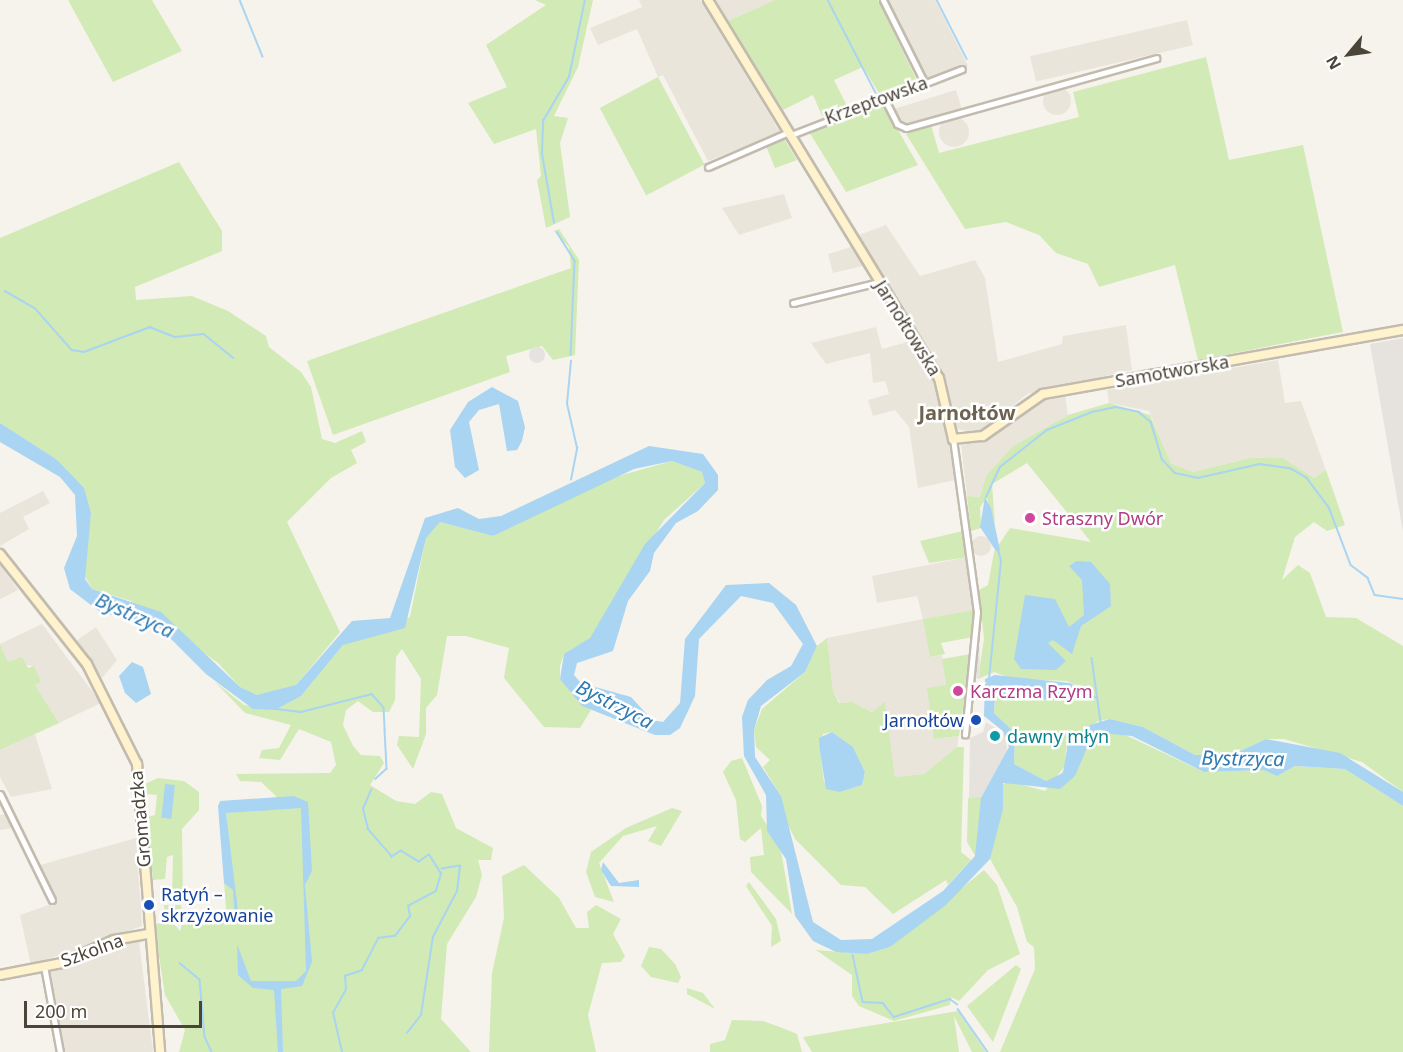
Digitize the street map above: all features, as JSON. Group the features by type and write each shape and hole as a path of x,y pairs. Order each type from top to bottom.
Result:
{"street":[{"name":"Jarnołtowska","path":"708,0 939,378 953,439 977,612 965,734"},
{"path":"883,0 924,82"},
{"path":"884,96 897,124 906,128 1155,58"},
{"name":"Krzeptowska","path":"708,167 884,96 962,69"},
{"path":"793,303 879,282"},
{"name":"Samotworska","path":"953,439 983,436 1043,394 1403,330"},
{"name":"Gromadzka","path":"0,554 87,664 136,764 148,934 160,1052"},
{"path":"0,794 52,900"},
{"name":"Szkolna","path":"0,975 44,966 122,937 148,934"},
{"path":"44,966 60,1052"}],"shaded area":[{"path":"639,0 700,0 780,132 708,161 663,75 658,77 637,29 598,45 590,28 642,7"},
{"path":"716,0 775,0 728,21"},
{"path":"885,0 935,0 968,66 925,80"},
{"path":"1187,20 1193,45 1036,82 1030,56"},
{"path":"1057,87 1067,91 1071,101 1067,111 1057,115 1047,111 1043,101 1047,91"},
{"path":"956,90 962,110 899,129 893,109"},
{"path":"954,117 965,121 969,132 965,143 954,147 943,143 939,132 943,121"},
{"path":"784,194 792,218 739,235 722,208"},
{"path":"886,225 920,276 975,260 985,278 998,362 1062,344 1063,336 1126,325 1132,370 1027,394 980,433 957,429 939,370 856,236"},
{"path":"851,247 863,266 833,273 828,254"},
{"path":"876,327 882,349 911,341 939,386 955,480 918,488 909,427 895,410 873,416 868,400 889,394 885,381 873,383 870,353 826,364 811,343"},
{"path":"1403,338 1403,532 1370,344"},
{"path":"534,347 540,347 545,355 543,361 534,363 529,358 529,352"},
{"path":"1278,360 1285,403 1301,401 1326,470 1314,478 1283,458 1250,458 1193,472 1171,465 1149,411 1109,403 1107,390"},
{"path":"1065,395 1068,415 1013,446 986,476 980,497 967,496 961,444 990,437 1039,398"},
{"path":"43,491 50,503 23,517 29,529 0,546 0,513"},
{"path":"981,536 988,539 991,546 988,553 981,556 974,553 971,546 974,539"},
{"path":"968,557 974,610 924,619 931,657 942,655 946,685 935,739 959,736 957,747 924,774 895,777 885,703 872,712 852,702 840,703 833,691 827,638 923,619 917,596 877,603 872,576"},
{"path":"0,565 18,590 0,599"},
{"path":"42,624 101,703 59,723 35,685 33,666 8,662 0,644"},
{"path":"96,627 117,660 102,678 76,641"},
{"path":"979,633 980,677 974,679 979,637"},
{"path":"986,722 1005,735 1008,756 981,798 969,799 970,738 983,732"},
{"path":"35,734 52,789 11,797 0,777 0,750"},
{"path":"7,814 14,828 0,830 0,815"},
{"path":"136,838 142,926 31,965 20,915 57,902 40,865"},
{"path":"139,941 153,1052 63,1052 49,970 111,945"}],"green space":[{"path":"68,0 152,0 182,51 113,82"},
{"path":"535,0 593,0 578,67 554,116 568,118 560,143 570,217 546,228 537,180 541,176 536,129 494,144 468,103 507,87 486,45 546,5"},
{"path":"775,0 878,0 917,81 880,95 863,67 834,80 847,106 822,116 813,95 783,110 728,21"},
{"path":"1206,57 1229,160 1303,145 1343,332 1198,360 1175,265 1099,287 1088,264 1056,253 1039,235 1006,222 965,229 906,134 931,125 939,153 1079,117 1073,92"},
{"path":"658,77 704,164 646,195 600,108"},
{"path":"881,100 918,165 846,192 808,130"},
{"path":"784,139 797,160 775,168 766,146"},
{"path":"179,162 222,231 222,251 135,287 136,300 192,296 228,311 266,336 269,347 301,372 311,387 322,439 335,443 362,431 366,442 351,450 357,463 331,478 287,522 340,632 296,685 282,692 257,695 240,687 218,663 131,601 92,589 84,575 91,513 56,459 0,423 0,238"},
{"path":"559,229 579,260 575,355 553,360 542,346 506,356 510,372 333,435 307,361 571,268 569,247 554,231"},
{"path":"1109,403 1150,415 1171,464 1193,472 1250,458 1283,458 1314,478 1326,470 1345,525 1327,531 1314,522 1295,537 1282,580 1298,565 1310,573 1326,617 1356,618 1403,646 1403,792 1362,762 1284,739 1266,739 1232,755 1195,755 1143,727 1110,719 1098,721 1066,749 1065,766 1056,777 1046,781 1014,764 1015,733 994,713 995,695 1068,693 1084,700 1089,691 1067,681 1013,679 994,672 978,679 984,639 979,590 988,585 994,552 1010,528 1091,542 1027,463 992,484 995,525 987,498 980,507 981,528 971,531 967,496 980,497 986,476 1013,446 1068,415"},
{"path":"672,461 702,472 705,483 664,520 591,638 564,654 560,666 560,679 591,710 580,728 544,727 504,678 509,648 466,636 447,636 437,695 426,708 426,734 413,769 397,745 399,736 419,737 421,679 402,649 396,657 395,700 389,712 373,712 358,701 346,710 343,725 353,746 361,755 380,756 384,763 370,785 396,801 415,804 431,792 442,794 456,828 493,848 491,860 478,860 482,875 476,897 447,944 441,1019 471,1052 179,1052 185,1030 165,995 154,924 165,923 164,905 181,905 182,918 174,924 180,931 184,918 227,920 224,883 232,878 226,813 276,807 276,796 261,782 240,781 236,774 330,773 336,765 331,742 299,729 280,760 259,758 262,750 279,748 291,725 245,713 214,681 244,705 275,710 301,696 343,645 410,617 426,537 440,522 493,536 608,479"},
{"path":"963,531 968,557 929,563 920,541"},
{"path":"974,610 973,637 941,643 945,654 930,657 923,619"},
{"path":"827,638 833,691 839,703 852,702 872,712 885,702 895,777 924,774 957,747 964,747 961,852 971,860 948,885 946,880 893,914 865,887 841,885 795,839 782,813 781,796 763,767 770,760 756,747 754,730 762,709 805,672 817,646","holes":["832,732 853,747 865,772 862,785 840,792 824,782 820,752 823,734"]},
{"path":"0,644 8,662 22,657 28,668 34,666 41,682 35,685 59,723 0,750"},
{"path":"971,654 959,736 934,739 927,688 946,685 942,659"},
{"path":"1119,732 1204,772 1263,770 1277,776 1295,766 1345,769 1403,806 1403,1052 1000,1052 1035,969 1034,947 1027,942 1017,907 990,859 1001,786 1008,781 1045,791 1095,736"},
{"path":"742,758 762,806 761,816 780,845 792,914 751,872 750,857 764,855 761,828 745,842 740,839 736,800 723,772 731,761"},
{"path":"158,778 184,781 199,792 199,810 182,829 183,900 172,899 173,855 167,857 165,879 153,880 147,817 155,815 157,795 146,794 145,784"},
{"path":"984,797 980,849 976,857 967,842 968,798"},
{"path":"672,808 682,811 661,846 648,841 657,826 623,836 599,863 614,902 595,897 586,872 591,852 626,828"},
{"path":"524,865 559,898 576,928 589,928 587,912 596,905 621,919 613,934 625,956 621,962 602,963 588,1015 596,1052 489,1052 492,973 504,918 502,876"},
{"path":"984,870 997,885 1020,954 988,970 959,1001 951,997 950,1005 894,1021 859,1006 852,996 852,975 816,950 867,954 890,947"},
{"path":"749,882 776,919 781,941 771,947 772,926 746,886"},
{"path":"649,947 661,949 675,964 681,977 678,983 651,977 641,966"},
{"path":"1016,965 1021,969 993,1042 967,1006"},
{"path":"687,988 703,993 715,1009 687,994"},
{"path":"958,1011 986,1052 972,1052 954,1016 959,1052 812,1052 803,1037"},
{"path":"732,1020 763,1021 797,1034 802,1052 710,1052 710,1044 725,1040"}],"water":[{"path":"492,387 518,401 525,427 522,441 517,450 507,451 499,404 479,410 469,422 479,470 465,478 455,467 450,430 468,402"},
{"name":"Bystrzyca","path":"0,423 56,459 84,488 91,513 85,579 92,589 161,612 240,687 257,695 296,685 352,621 390,618 425,518 458,508 479,519 501,516 649,446 703,454 718,475 718,490 698,511 676,523 654,553 650,571 628,601 613,651 577,663 574,675 581,683 631,697 652,720 663,722 680,703 685,639 726,585 769,583 796,605 817,646 805,672 761,706 754,730 755,757 781,796 813,922 841,940 872,939 943,891 975,856 981,798 1009,747 1003,731 984,716 985,679 995,675 1070,683 1091,694 1084,700 1068,693 1053,700 995,695 994,713 1015,733 1014,764 1046,781 1063,773 1068,743 1090,725 1110,719 1143,727 1195,755 1232,755 1266,739 1340,753 1403,792 1403,806 1345,769 1295,766 1277,776 1263,770 1204,772 1132,736 1102,733 1089,743 1075,776 1060,789 1003,783 1003,809 990,859 946,905 890,947 867,954 836,952 813,941 795,916 786,859 767,831 766,795 744,756 742,717 748,700 767,680 791,666 803,644 773,603 741,596 699,639 695,696 680,728 670,735 655,735 582,706 560,679 564,654 590,638 645,544 705,483 702,472 672,461 634,469 493,536 440,522 426,538 405,628 343,645 301,696 275,710 253,709 206,674 159,627 100,612 70,589 64,568 77,536 75,495 60,477 0,442"},
{"path":"985,497 991,508 1000,550 996,551 980,527"},
{"path":"1077,561 1091,562 1110,584 1111,606 1081,626 1072,654 1053,640 1048,643 1066,661 1056,670 1021,669 1014,659 1025,595 1055,599 1069,627 1084,615 1082,580 1069,566"},
{"path":"132,662 143,667 151,694 136,703 125,693 119,676"},
{"path":"832,732 853,747 865,772 862,785 840,792 826,789 819,738"},
{"path":"165,784 175,785 171,819 161,818"},
{"path":"294,796 308,802 312,871 305,885 312,962 302,986 281,989 283,1052 278,1052 274,990 253,988 238,975 237,944 251,981 296,981 306,971 301,808 226,813 239,919 235,919 233,890 224,883 218,806 220,801"},
{"path":"603,862 619,883 639,880 639,887 611,886 601,870"}],"waterway":[{"path":"240,0 263,57"},
{"path":"554,223 542,154 543,121 569,77 585,0"},
{"path":"828,0 877,95"},
{"path":"937,0 967,59"},
{"path":"557,232 575,261 571,355"},
{"path":"5,291 35,308 72,350 84,352 150,327 175,337 204,334 234,358"},
{"path":"571,361 567,404 577,448 571,480"},
{"path":"986,497 1000,467 1047,430 1092,412 1116,407 1139,412 1151,422 1162,459 1175,473 1198,478 1260,464 1290,468 1307,478 1329,507 1351,565 1368,578 1375,595 1403,599"},
{"path":"989,679 1001,561 998,550"},
{"path":"1092,658 1101,722"},
{"path":"276,709 301,712 372,694 384,708 387,769 376,779"},
{"path":"1091,695 1097,698"},
{"path":"342,1052 333,1013 346,990 345,976 362,970 378,938 395,936 410,916 408,906 436,891 441,874 429,855 419,862 401,851 392,857 368,829 363,809 371,790"},
{"path":"407,1033 421,1015 433,937 457,891 460,866 442,869"},
{"path":"853,955 863,1002 883,1003 894,1017 950,999 957,1004"},
{"path":"180,963 200,980 205,1037 212,1052"},
{"path":"958,1009 988,1052"}],"place":[{"name":"Straszny Dwór","path":"1030,518"},
{"name":"Karczma Rzym","path":"958,691"},
{"name":"Jarnołtów","path":"976,720"},
{"name":"dawny młyn","path":"995,736"},
{"name":"Ratyń – skrzyżowanie","path":"149,905"}],"district":[{"name":"Jarnołtów","path":"967,412"}]}
